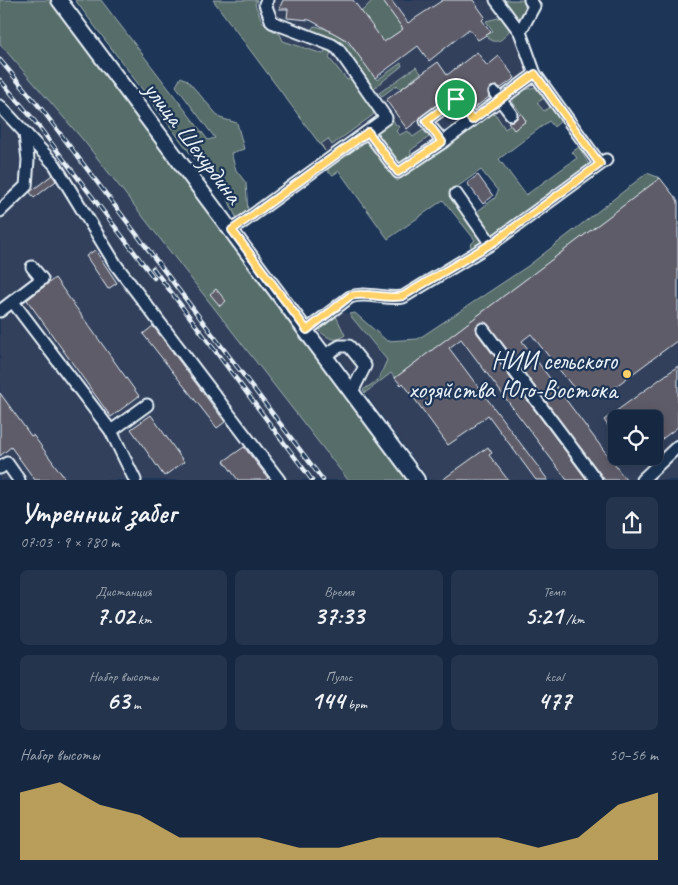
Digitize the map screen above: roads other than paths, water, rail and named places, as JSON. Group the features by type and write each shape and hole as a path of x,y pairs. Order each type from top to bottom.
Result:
{"main road":[{"name":"улица Шехурдина","path":"59,0 307,330 417,480"}],"street":[{"path":"232,230 386,118 343,56 332,45 272,22 265,4 267,0"},
{"path":"307,330 350,296 363,295 392,299 403,296 491,244 603,162 535,74 520,32 496,0"},
{"path":"520,32 534,6 530,0"},
{"path":"368,132 398,172 472,120 498,96 535,74"},
{"path":"498,96 511,114"},
{"path":"442,142 426,121 456,99 472,120"},
{"path":"0,106 55,165 116,265 279,480"},
{"path":"0,211 26,186 28,160 25,134"},
{"path":"456,194 491,244"},
{"path":"0,311 42,279 32,267"},
{"path":"13,302 111,431 135,480"},
{"path":"483,330 596,480"},
{"path":"325,355 340,346 349,346 364,366 352,392"},
{"path":"111,431 147,405"},
{"path":"642,480 678,446"},
{"path":"0,468 7,463 20,480"}],"railway":[{"path":"0,60 43,111 323,480"},
{"path":"0,80 33,119 154,278"},
{"path":"153,268 312,480"}],"place":[{"name":"НИИ сельского хозяйства Юго-Востока","path":"627,374"}]}
